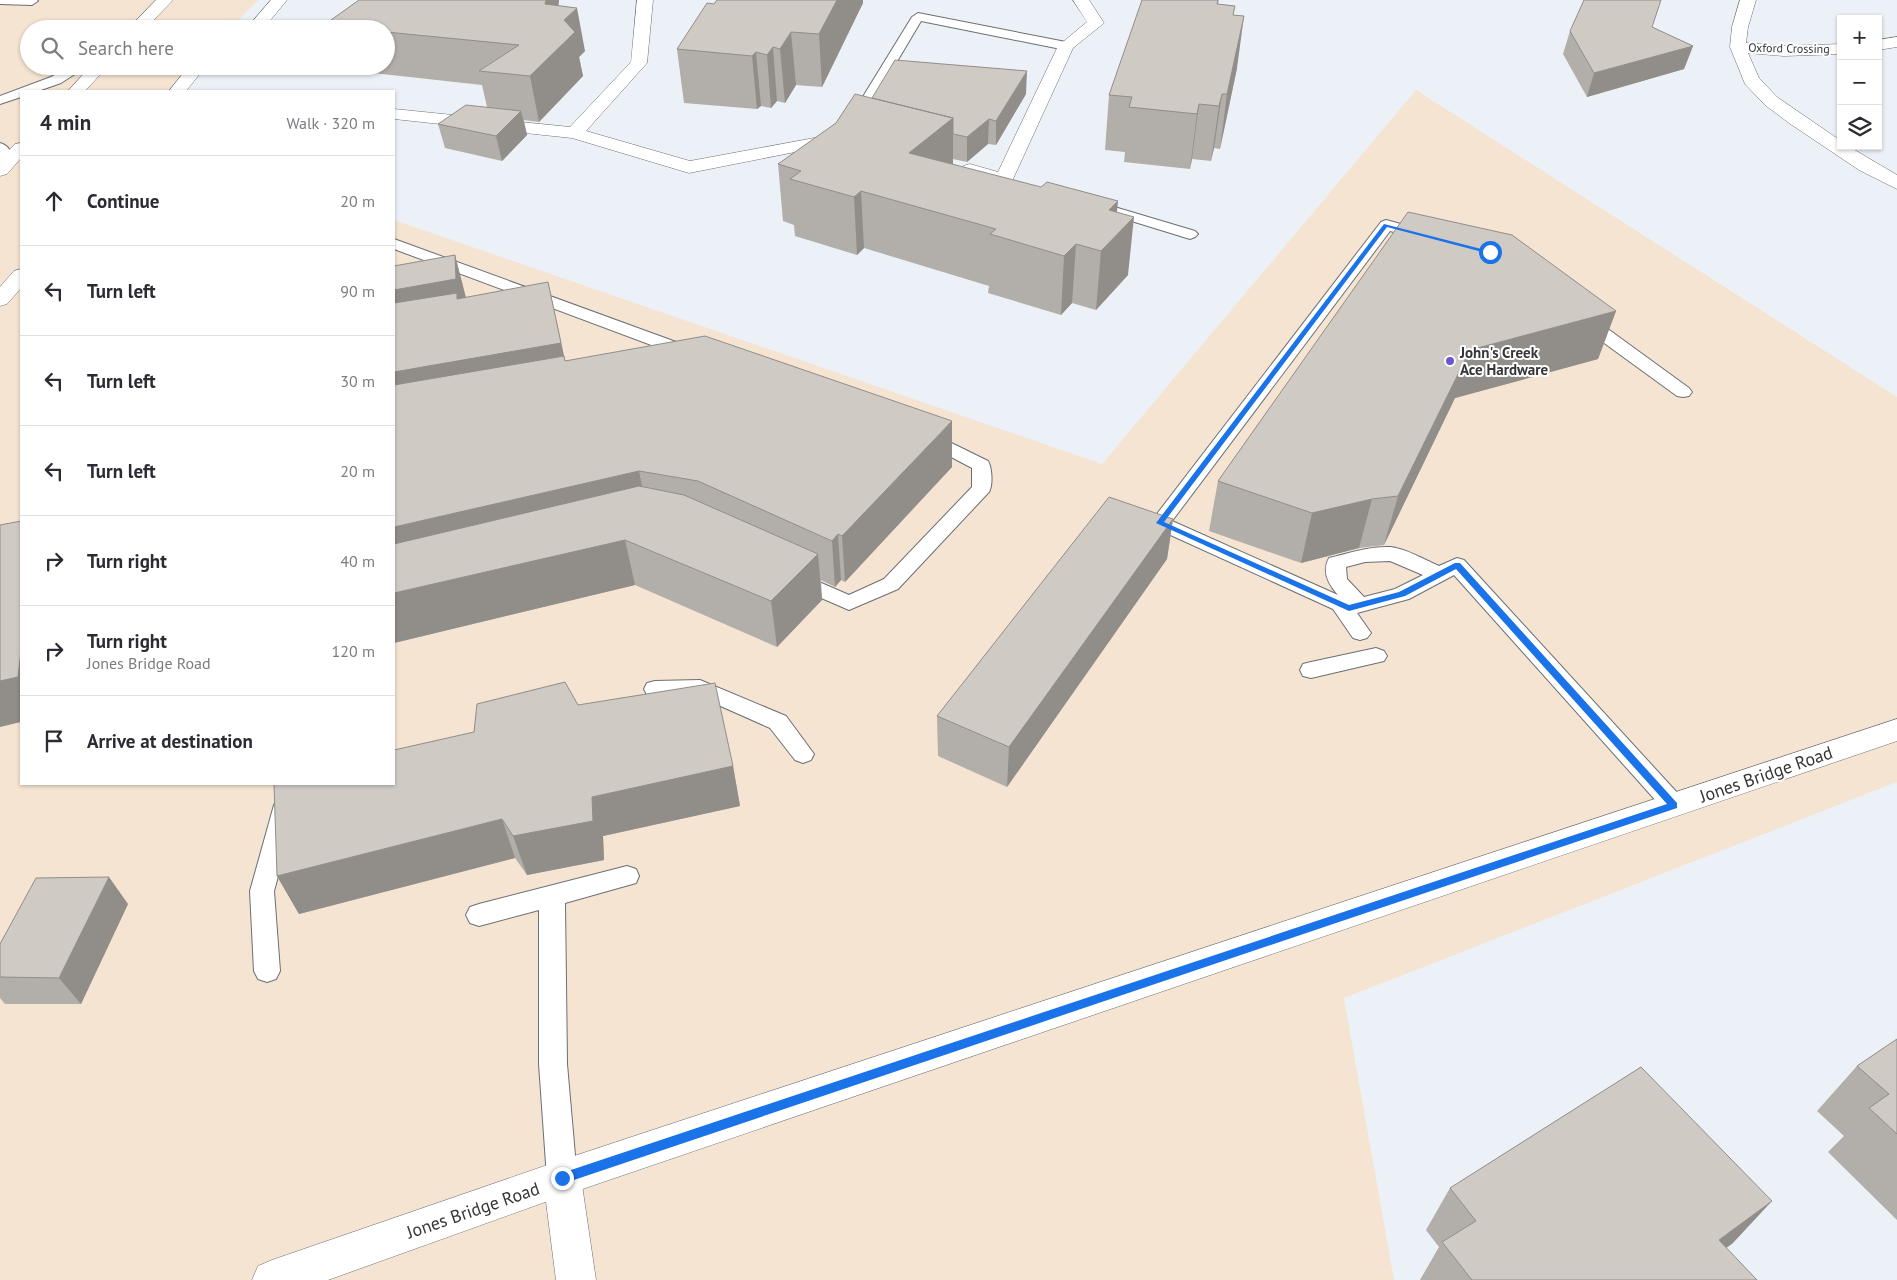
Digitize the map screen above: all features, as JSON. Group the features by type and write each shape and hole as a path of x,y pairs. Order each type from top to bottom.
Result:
{"main road":[{"path":"145,20 165,0"},
{"path":"262,20 279,0"},
{"path":"574,133 639,63 645,0"},
{"path":"957,167 1004,179 1066,46 1096,24 1081,0"},
{"path":"1748,0 1740,27 1738,47 1752,80 1771,101 1866,166 1897,183"},
{"path":"1882,44 1897,42"},
{"name":"Oxford Crossing","path":"1738,47 1784,51 1837,50"},
{"path":"77,90 91,75"},
{"path":"178,90 190,75"},
{"path":"395,114 574,133 689,167 849,139"},
{"path":"3,167 20,149"},
{"path":"0,300 20,276"},
{"name":"Jones Bridge Road","path":"272,1280 562,1178 1897,730"},
{"path":"562,1178 576,1280"}],"lane":[{"path":"0,0 32,0"},
{"path":"849,139 918,17 1066,46"},
{"path":"29,90 65,75"},
{"path":"0,100 20,93"},
{"path":"0,146 4,151 3,167"},
{"path":"1004,179 1023,184"},
{"path":"1078,201 1190,234"},
{"path":"1354,607 1160,523 1386,225 1443,240"},
{"path":"395,244 709,360 695,369"},
{"path":"445,283 465,269"},
{"path":"533,311 550,301"},
{"path":"1570,310 1683,392"},
{"path":"777,570 849,603 891,584 982,488 981,464 934,439 905,429"},
{"path":"1354,607 1337,581 1336,563 1365,555 1392,554 1440,574"},
{"path":"1360,633 1343,610 1402,594 1457,565 1674,805"},
{"path":"1311,670 1376,656"},
{"path":"655,689 700,688 778,722 802,754"},
{"path":"267,971 262,891 286,805 322,785"},
{"path":"479,915 628,876"},
{"path":"552,896 553,1064 562,1178"}],"shaded area":[{"path":"0,0 258,0 239,20 20,20 20,75 185,75 170,90 20,90 20,785 395,785 395,220 1102,464 1416,90 1897,397 1897,782 1344,998 1394,1280 0,1280"}],"building":[{"path":"359,0 546,0 545,4 577,8 564,20 575,32 530,76 479,71 519,45 395,33 395,20 331,20"},
{"path":"717,0 837,0 819,34 791,32 780,49 773,47 767,55 756,52 752,56 677,49 707,3 714,4"},
{"path":"1142,0 1218,0 1217,4 1235,6 1233,15 1244,16 1227,94 1222,94 1219,106 1199,104 1197,114 1129,107 1132,97 1109,95"},
{"path":"1584,0 1661,0 1652,27 1693,46 1594,73 1570,31"},
{"path":"895,60 1027,71 996,121 989,119 967,137 953,134 953,118 872,98"},
{"path":"855,94 953,118 909,153 1041,187 1047,182 1118,201 1109,210 1134,217 1101,251 1076,244 1064,256 990,234 996,229 861,191 854,197 790,179 801,171 778,164 836,123"},
{"path":"466,105 521,111 496,136 438,124"},
{"path":"1408,212 1512,235 1616,311 1470,350 1398,496 1372,499 1312,513 1218,481"},
{"path":"455,255 456,279 395,290 395,266"},
{"path":"548,282 561,343 395,372 395,303 457,293 457,299"},
{"path":"705,336 952,421 842,536 838,534 832,541 698,481 639,471 395,527 395,385 564,356 565,361"},
{"path":"639,486 684,495 818,554 771,601 625,540 395,593 395,544"},
{"path":"1109,497 1173,519 1009,747 937,716"},
{"path":"20,521 20,660 18,677 0,681 0,525"},
{"path":"565,682 578,705 715,683 733,766 592,797 593,821 513,836 502,819 277,876 274,785 395,785 395,750 474,732 477,704"},
{"path":"109,877 59,978 0,977 0,944 36,878"},
{"path":"1897,1039 1897,1134 1869,1108 1889,1094 1857,1066"},
{"path":"1641,1067 1772,1201 1719,1240 1757,1280 1472,1280 1442,1242 1476,1221 1450,1188"}],"place":[{"name":"John's Creek Ace Hardware","path":"1450,361"}],"route":[{"path":"562,1178 1674,805 1457,565 1402,594 1349,608 1160,523 1386,225 1490,252"}]}
